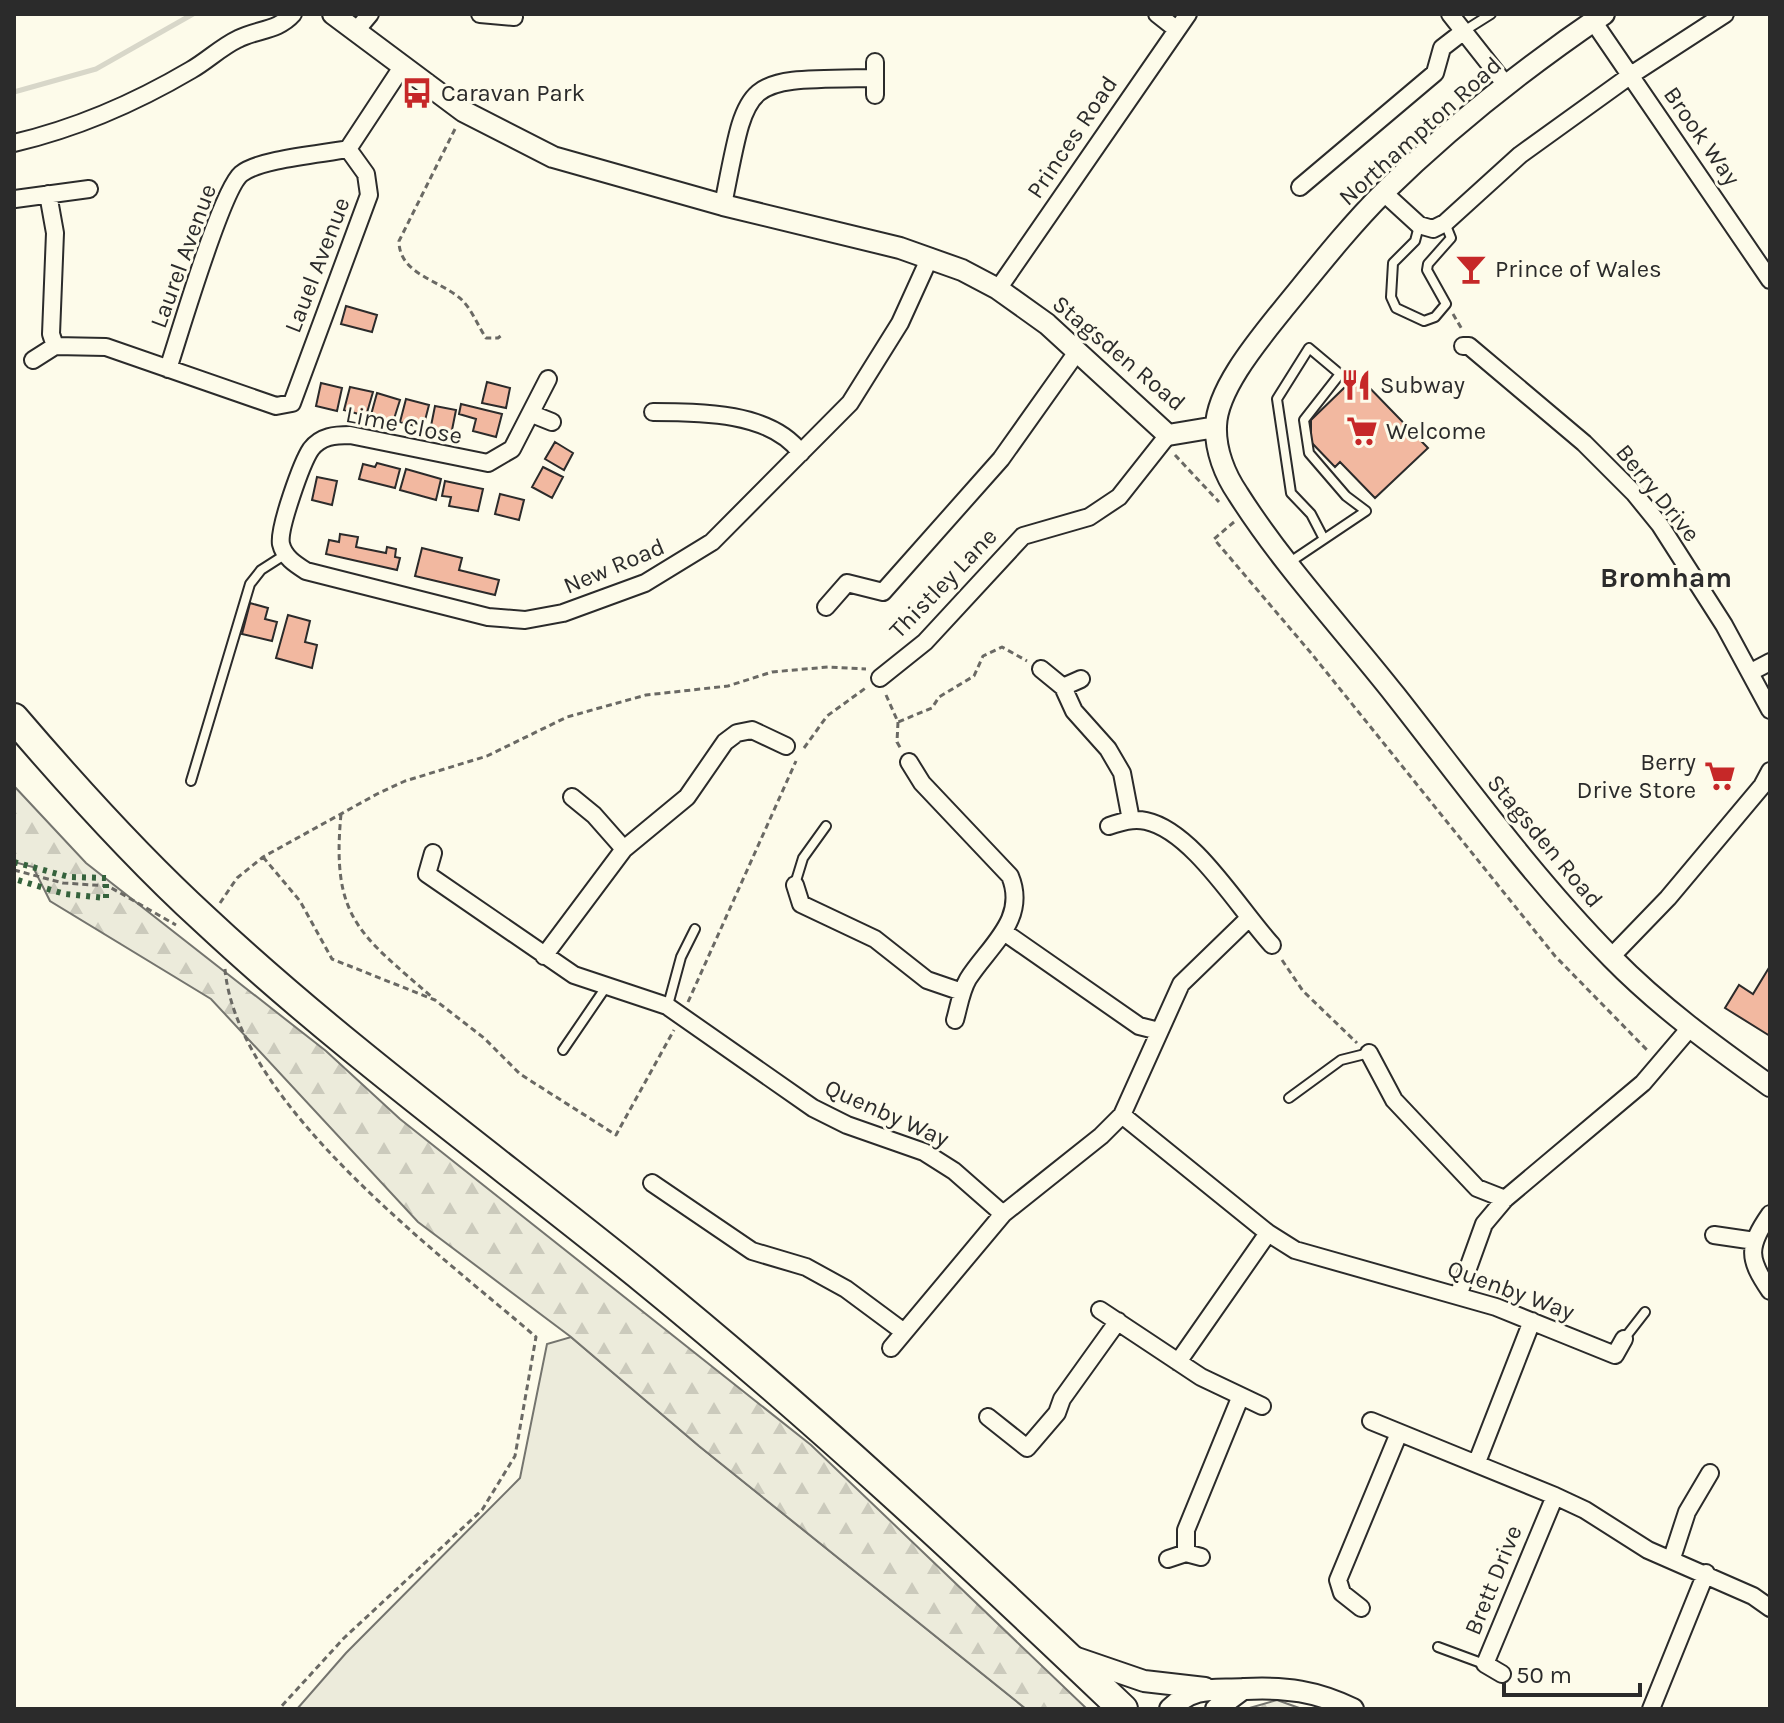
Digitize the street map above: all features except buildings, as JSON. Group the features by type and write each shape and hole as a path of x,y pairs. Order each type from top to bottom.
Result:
{"highway":[{"path":"14,718 77,791 212,927 346,1044 649,1283 841,1449 1123,1709"}],"street":[{"path":"14,143 73,128 133,103 194,69 237,39 282,26 293,14"},
{"name":"Stagsden Road","path":"333,14 463,111 553,157 723,205 930,257 998,289 1047,324 1168,435 1216,427 1220,458 1237,494 1529,865 1611,957 1689,1029 1770,1086"},
{"path":"355,32 370,14"},
{"path":"480,14 514,17"},
{"path":"1157,14 1176,29"},
{"name":"Princes Road","path":"998,289 1188,14"},
{"path":"1450,14 1506,85"},
{"path":"1384,193 1419,225 1433,229 1445,223 1520,155 1631,75 1725,14"},
{"name":"Brook Way","path":"1598,18 1631,75 1770,280"},
{"name":"Northampton Road","path":"1216,427 1219,408 1264,334 1384,193 1506,85 1598,18"},
{"path":"1300,187 1435,73 1442,48 1464,31"},
{"path":"348,149 402,67"},
{"path":"723,205 739,123 748,100 761,87 790,79 875,78"},
{"name":"Laurel Avenue","path":"168,369 219,216 239,175 260,166 348,149"},
{"name":"Lauel Avenue","path":"168,369 276,406 292,403 369,195 366,174 348,149"},
{"path":"15,199 89,189"},
{"path":"48,194 55,233 51,334 55,346"},
{"name":"New Road","path":"286,554 306,571 488,617 525,620 563,613 645,583 712,542 850,403 900,323 930,257"},
{"path":"33,360 55,346 106,347 168,369"},
{"name":"Berry Drive","path":"1466,346 1584,443 1634,493 1660,525 1751,672 1770,710"},
{"path":"826,607 847,583 883,592 1001,459 1077,352"},
{"name":"Lime Close","path":"286,554 280,542 284,521 311,450 320,441 333,435 350,435 488,463 512,449 548,379"},
{"path":"653,412 697,412 749,422 788,435 801,453"},
{"path":"532,414 552,422"},
{"name":"Thistley Lane","path":"880,678 925,642 1023,536 1089,517 1119,497 1168,435"},
{"path":"1751,672 1770,662"},
{"path":"1041,669 1063,687 1074,711 1108,749 1122,773 1131,820"},
{"path":"1063,687 1081,679"},
{"path":"544,956 624,849 687,797 725,742 737,733 752,730 792,750"},
{"path":"909,762 922,783 1010,876 1016,905 1004,932 962,992 955,1020"},
{"path":"1611,957 1668,898 1762,786 1770,771"},
{"path":"572,797 594,815 624,849"},
{"path":"1109,826 1131,820 1165,828 1185,842 1272,945"},
{"name":"Quenby Way","path":"433,853 427,874 574,975 675,1011 813,1108 847,1125 924,1152 944,1164 1003,1214"},
{"path":"795,885 801,904 875,939 927,980 962,992"},
{"path":"891,1348 1003,1214 1101,1136 1122,1115 1181,984 1248,919"},
{"path":"1004,932 1139,1026 1159,1031"},
{"path":"1458,1296 1484,1224 1505,1199 1610,1113 1689,1029"},
{"path":"1369,1053 1394,1100 1477,1188 1505,1199"},
{"name":"Quenby Way","path":"1122,1115 1268,1233 1295,1250 1323,1260 1400,1277 1458,1296 1532,1321 1615,1355 1624,1339"},
{"path":"652,1183 752,1251 806,1267 846,1289 904,1332"},
{"path":"1770,1214 1751,1251 1755,1269 1770,1291"},
{"path":"1178,1362 1268,1233"},
{"path":"1714,1235 1755,1241"},
{"path":"1100,1310 1178,1362 1240,1398 1262,1406"},
{"path":"988,1417 1027,1448 1057,1413 1062,1399 1118,1321"},
{"path":"1477,1462 1532,1321"},
{"path":"1168,1559 1194,1555 1186,1530 1240,1398"},
{"path":"1371,1421 1477,1462 1585,1510 1648,1550 1706,1573 1770,1608"},
{"path":"1361,1608 1342,1593 1338,1580 1399,1433"},
{"path":"1672,1558 1690,1505 1710,1473"},
{"name":"Brett Drive","path":"1502,1674 1485,1664 1555,1496"},
{"path":"1651,1709 1706,1573"},
{"path":"1066,1655 1144,1681 1207,1688 1294,1688 1353,1709"},
{"path":"1170,1709 1182,1698 1207,1688"},
{"path":"1216,1709 1243,1689"}],"lane":[{"path":"1464,31 1491,14"},
{"path":"1419,225 1415,241 1393,263 1391,297 1396,308 1424,321 1435,317 1446,304 1427,270 1428,264 1451,238 1445,223"},
{"path":"1290,562 1366,511 1346,496 1309,453 1304,420 1340,374 1309,348 1277,399 1291,493 1311,514 1324,539"},
{"path":"191,781 250,584 261,570 286,554"},
{"path":"795,885 803,858 826,826"},
{"path":"675,1011 681,957 695,929"},
{"path":"563,1050 606,987"},
{"path":"1289,1098 1328,1067 1369,1053"},
{"path":"1624,1339 1645,1312"},
{"path":"1438,1647 1485,1664"}],"path":[{"path":"463,111 399,241 399,251 411,269 468,306 486,338 498,338 503,334"},
{"path":"1446,304 1466,346"},
{"path":"1168,435 1172,450 1225,509"},
{"path":"1236,521 1214,539 1311,653 1555,956 1660,1063"},
{"path":"898,722 932,708 939,697 974,676 983,656 1002,647 1041,669"},
{"path":"279,1709 344,1638 482,1510 515,1456 536,1337 330,1156 256,1059 227,987 212,927 219,904 237,878 263,857 405,781 487,756 567,717 646,695 728,686 772,672 828,667 870,669 880,678 898,722 897,742 909,762"},
{"path":"341,814 336,862 351,919 372,944 484,1038 520,1074 616,1135 792,750 827,716 880,678"},
{"path":"263,857 300,901 332,959 435,1000"},
{"path":"14,870 63,883 108,886 177,925 196,923 212,927"},
{"path":"1272,945 1303,991 1331,1021 1369,1053"}],"green space":[{"path":"14,786 86,863 326,1051 400,1119 811,1445 1087,1709 1026,1709 699,1446 571,1337 418,1222 211,999 50,901 33,867 14,862"},
{"path":"571,1337 699,1446 1026,1709 297,1709 346,1653 520,1478 547,1344"},
{"path":"1277,1700 1302,1709 1246,1709"}],"waterway":[{"path":"14,92 96,69 193,14"}],"hedge":[{"path":"14,862 69,877 106,878 106,898 65,894 14,879"}],"place":[{"name":"Caravan Park","path":"417,93"},
{"name":"Prince of Wales","path":"1471,269"},
{"name":"Subway","path":"1356,385"},
{"name":"Welcome","path":"1362,431"},
{"name":"Berry Drive Store","path":"1720,776"}],"district":[{"name":"Bromham","path":"1666,577"}]}
